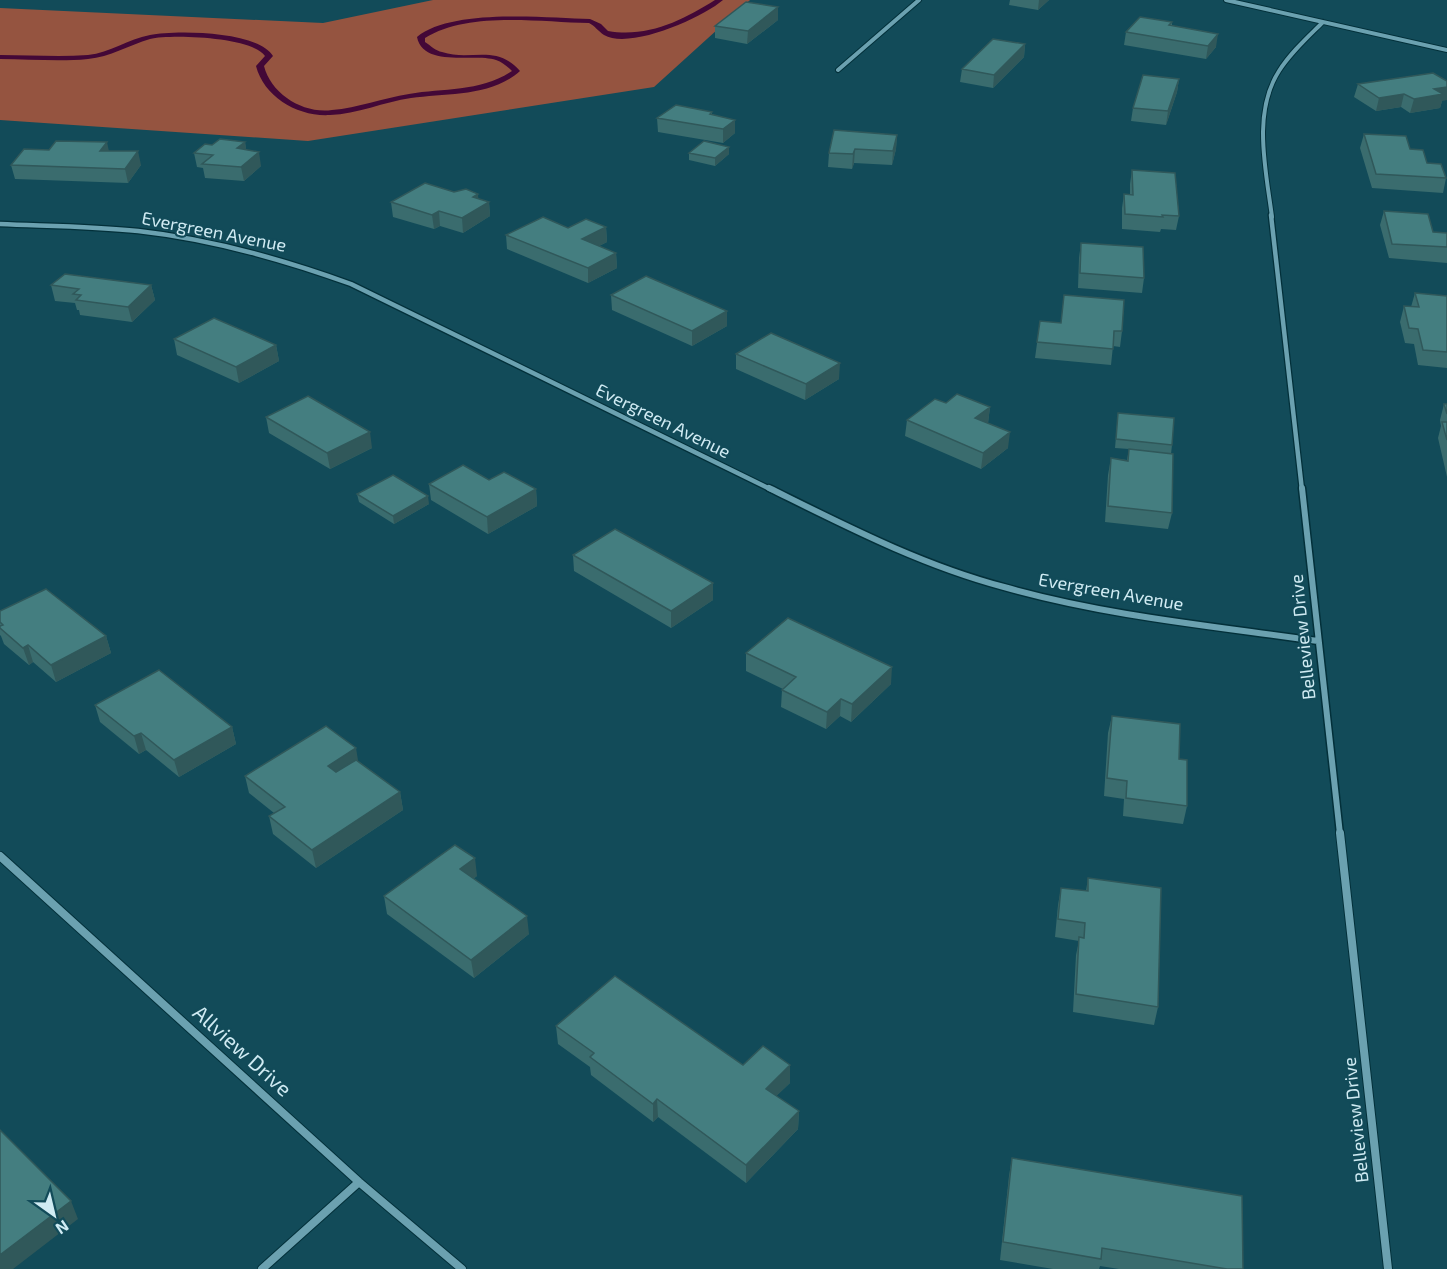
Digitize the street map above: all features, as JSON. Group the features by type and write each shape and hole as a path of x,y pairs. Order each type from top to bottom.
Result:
{"street":[{"path":"838,70 919,0"},
{"path":"1226,0 1447,50"},
{"name":"Belleview Drive","path":"1323,22 1280,66 1269,90 1264,112 1263,139 1388,1269"},
{"name":"Evergreen Avenue","path":"0,224 136,231 246,250 298,264 351,284 879,542 958,574 1021,592 1087,606 1318,641"},
{"name":"Allview Drive","path":"0,856 359,1182 462,1269"},
{"path":"262,1269 359,1182"}],"shaded area":[{"path":"433,0 750,0 654,87 308,141 0,120 0,8 323,23"}],"building":[{"path":"746,2 778,7 748,31 715,26"},
{"path":"1140,17 1172,22 1169,25 1218,34 1208,46 1126,32"},
{"path":"993,39 1025,44 994,75 962,69"},
{"path":"1433,73 1447,81 1447,87 1434,89 1443,94 1414,99 1404,94 1379,98 1358,84"},
{"path":"1143,75 1179,79 1168,111 1133,108"},
{"path":"676,105 712,112 710,114 735,120 723,129 657,118"},
{"path":"834,130 897,135 893,151 855,149 853,154 829,153"},
{"path":"1364,134 1406,136 1410,149 1423,150 1427,163 1441,164 1446,178 1376,174"},
{"path":"220,139 245,142 237,148 259,152 241,167 202,164 213,155 194,153 205,144 212,145"},
{"path":"56,141 107,142 100,151 138,151 125,169 11,165 24,149 49,150"},
{"path":"704,141 729,147 715,158 689,153"},
{"path":"1132,170 1175,173 1179,216 1125,214 1124,194 1133,195"},
{"path":"425,183 454,192 466,189 478,194 473,197 489,202 462,218 439,211 432,215 391,202"},
{"path":"1384,211 1428,214 1433,232 1447,233 1447,247 1392,244"},
{"path":"543,217 568,228 586,219 606,227 582,239 616,253 588,268 506,235"},
{"path":"1081,243 1143,247 1144,278 1080,273"},
{"path":"65,274 151,285 128,307 76,300 81,295 73,294 79,289 51,285"},
{"path":"646,276 727,311 692,331 611,295"},
{"path":"1415,293 1447,296 1447,352 1423,350 1418,329 1409,328 1404,306 1419,307"},
{"path":"1064,295 1124,300 1122,331 1114,331 1113,349 1037,342 1040,321 1061,323"},
{"path":"214,318 276,345 236,367 174,339"},
{"path":"771,333 840,363 806,384 736,354"},
{"path":"957,394 990,407 975,418 1010,432 983,453 907,420 935,399 946,403"},
{"path":"308,396 370,432 327,453 266,417"},
{"path":"1118,413 1174,418 1172,445 1116,439"},
{"path":"1442,422 1447,422 1447,440"},
{"path":"1129,449 1173,454 1172,513 1108,506 1111,458 1128,461"},
{"path":"463,465 489,480 504,472 536,489 487,517 429,484"},
{"path":"393,475 428,496 393,516 357,494"},
{"path":"615,529 713,583 671,611 573,555"},
{"path":"46,589 106,636 51,665 28,645 23,648 0,628 3,625 0,622 0,611"},
{"path":"788,618 892,667 852,704 841,699 827,712 782,690 796,677 746,653"},
{"path":"159,670 232,727 174,760 141,733 134,736 95,705"},
{"path":"1112,716 1180,724 1179,759 1187,760 1187,806 1126,798 1127,781 1107,778"},
{"path":"326,726 356,748 328,766 336,772 356,760 400,792 312,850 269,816 285,807 245,776"},
{"path":"455,845 475,858 460,869 527,916 471,960 384,896"},
{"path":"1088,878 1161,888 1158,1007 1076,994 1079,937 1084,938 1085,923 1058,919 1061,888 1088,891"},
{"path":"615,976 743,1065 763,1046 790,1065 766,1089 799,1111 746,1165 657,1099 653,1104 590,1057 594,1053 556,1026"},
{"path":"0,1130 71,1201 0,1255"},
{"path":"1012,1158 1242,1196 1243,1269 1227,1269 1102,1248 1101,1259 1003,1242"}],"waterway":[{"path":"0,57 89,57 107,53 149,37 181,34 247,41 266,51 269,56 260,66 268,87 276,95 308,110 330,113 408,96 479,88 505,79 516,71 499,58 448,56 437,53 422,43 421,37 436,28 477,20 497,19 590,21 599,25 606,33 621,36 635,35 666,28 720,0"}]}
